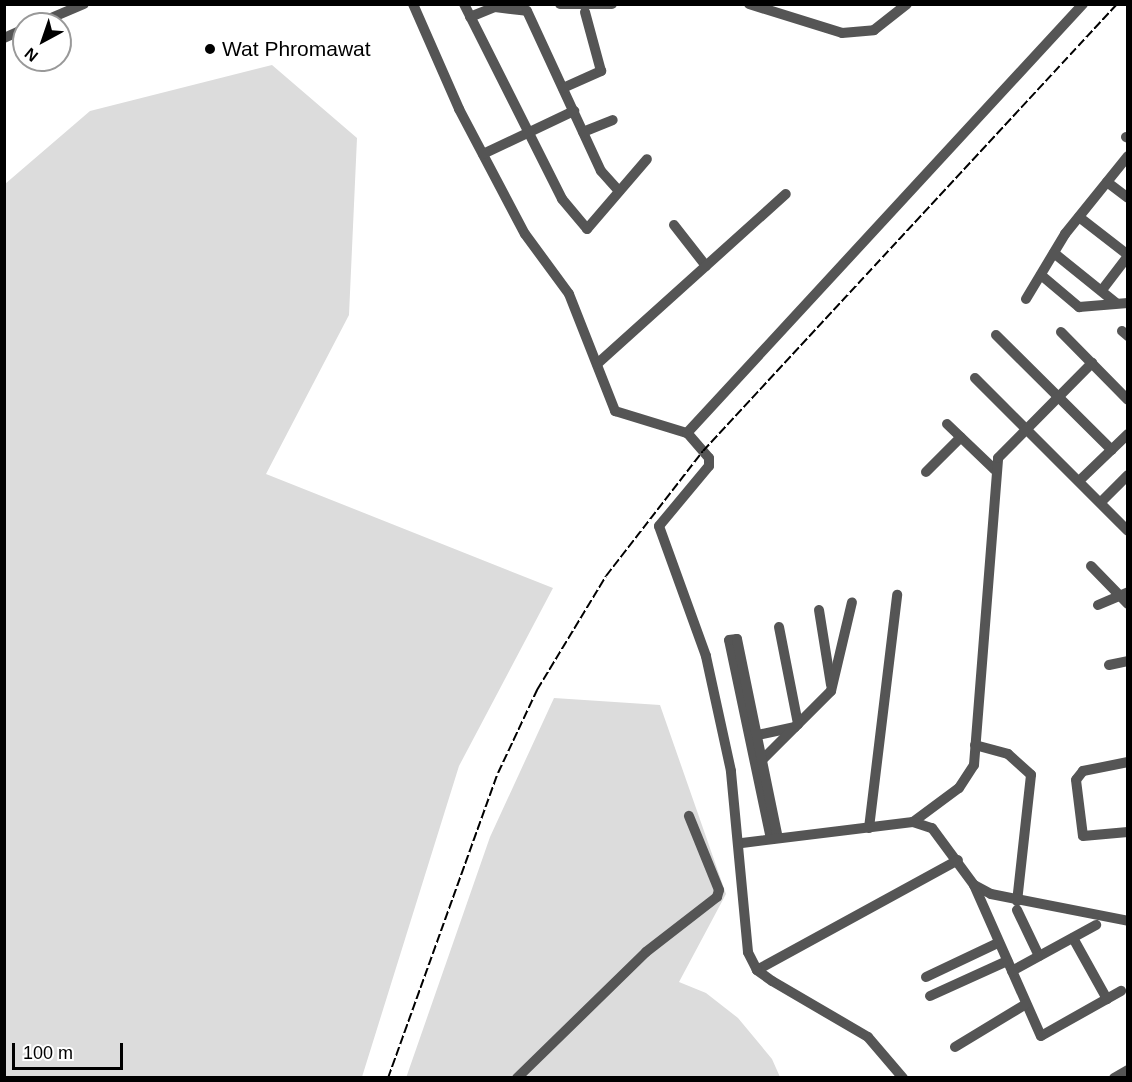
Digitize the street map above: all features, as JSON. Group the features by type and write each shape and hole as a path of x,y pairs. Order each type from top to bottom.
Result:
{"street":[{"path":"65,12 84,4"},
{"path":"413,4 483,154 525,234 569,294 615,411 687,433 709,458 709,466 659,526 706,656 742,843 743,915 757,970 868,1037 903,1077"},
{"path":"464,4 562,200 587,228 647,159"},
{"path":"560,4 612,4"},
{"path":"749,4 842,33 874,30 907,4"},
{"path":"687,433 1083,4"},
{"path":"470,17 489,8 527,10 601,171 619,191"},
{"path":"563,88 601,71 585,12"},
{"path":"483,154 574,111"},
{"path":"584,132 613,120"},
{"path":"1026,299 1054,253 1128,156"},
{"path":"1107,182 1128,198"},
{"path":"597,364 786,194"},
{"path":"1079,218 1128,256 1102,290"},
{"path":"674,225 706,266"},
{"path":"1054,253 1122,303"},
{"path":"1041,275 1079,306 1122,303"},
{"path":"1061,332 1128,400"},
{"path":"996,335 1112,450"},
{"path":"913,822 969,777 975,745 994,470 998,458 1092,363"},
{"path":"975,378 1128,531"},
{"path":"947,424 994,470"},
{"path":"1079,481 1128,434"},
{"path":"926,472 961,437"},
{"path":"1101,502 1128,475"},
{"path":"1091,566 1126,598"},
{"path":"869,828 897,595"},
{"path":"1098,605 1126,598"},
{"path":"759,763 831,692 852,602"},
{"path":"819,610 831,692"},
{"path":"778,627 797,725"},
{"path":"1109,666 1128,661"},
{"path":"742,683 775,838"},
{"path":"753,736 797,725"},
{"path":"975,745 1008,754 1031,775 1017,905 1039,957"},
{"path":"1128,762 1083,771 1076,780 1083,836 1128,832"},
{"path":"524,1076 646,952 717,897 719,890 688,816"},
{"path":"742,843 913,822 932,828 958,860 974,885 1041,1036 1124,989 1128,1002"},
{"path":"757,970 958,860"},
{"path":"974,885 1017,905 1128,921"},
{"path":"930,996 1039,957 1096,925"},
{"path":"1073,938 1107,999"},
{"path":"926,977 998,943"},
{"path":"955,1047 1026,1004"},
{"path":"1114,1077 1128,1070"}],"shaded area":[{"path":"272,65 357,138 349,315 266,474 553,588 459,766 362,1077 5,1077 5,184 90,111"},
{"path":"554,698 660,705 726,894 679,982 706,993 738,1018 772,1059 780,1077 406,1078 490,837"}],"railway":[{"path":"388,1078 498,773 537,690 606,576 703,451 1117,4"}],"place":[{"name":"Wat Phromawat","path":"210,49"}]}
